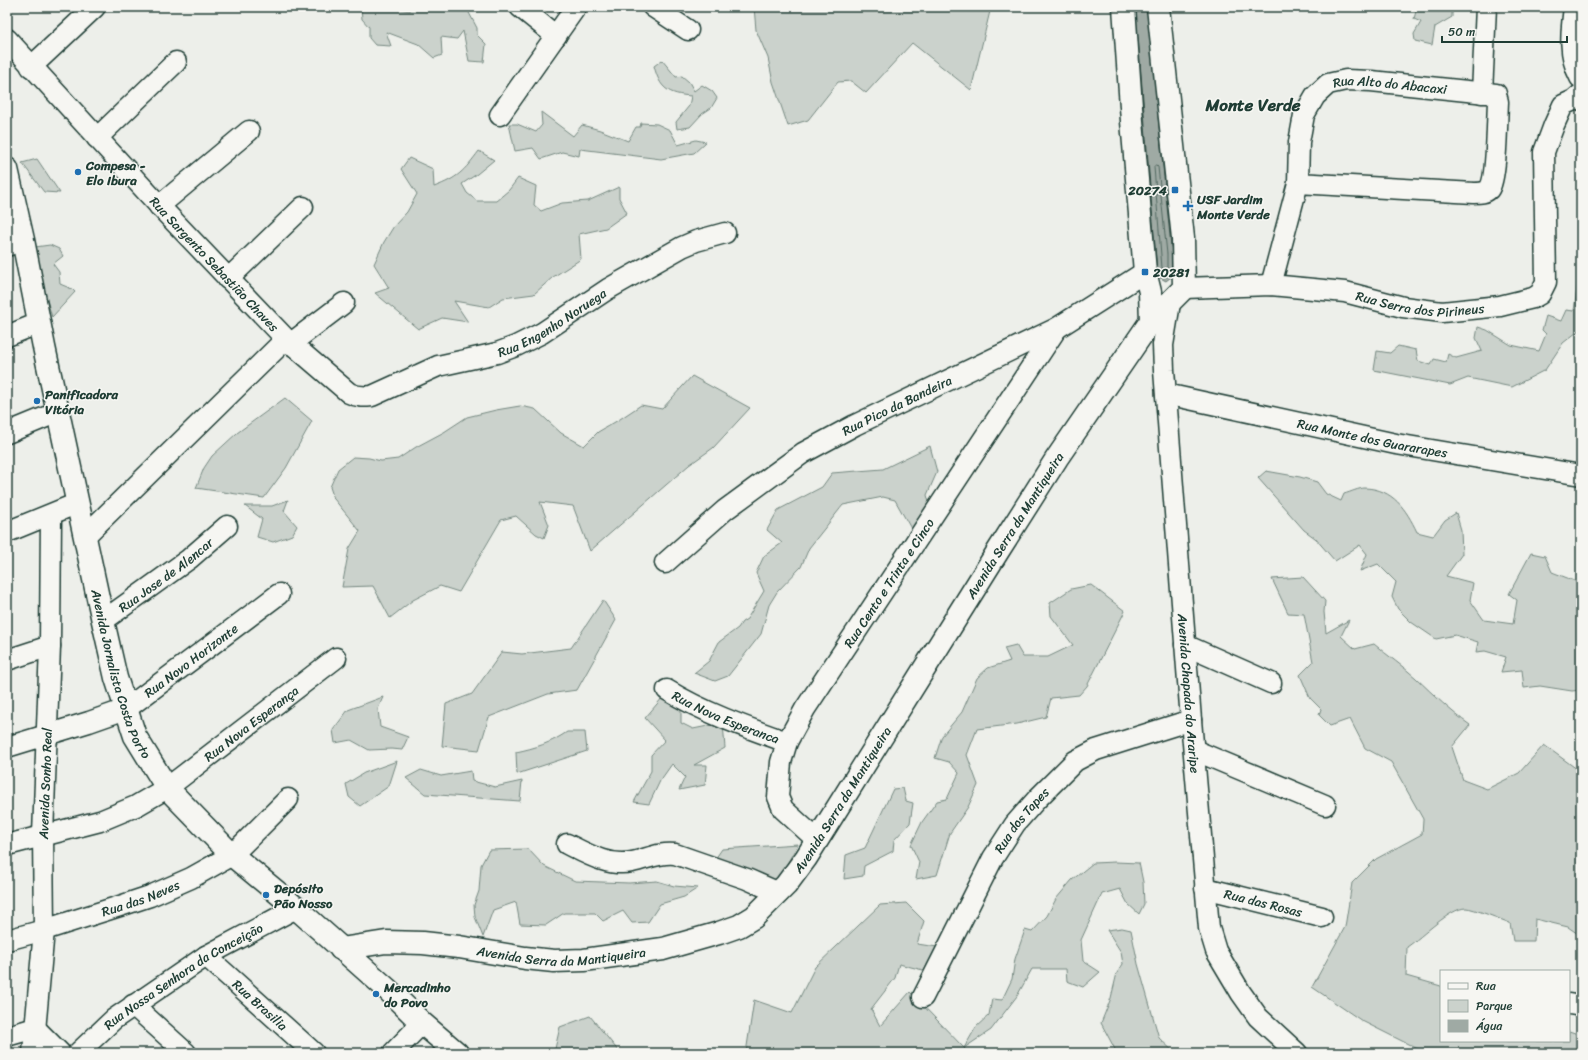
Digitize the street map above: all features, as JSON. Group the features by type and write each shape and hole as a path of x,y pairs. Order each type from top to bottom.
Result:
{"main road":[{"path":"1124,7 1132,121 1145,272 1150,292 1151,321"},
{"name":"Avenida Chapada do Araripe","path":"1158,7 1183,238 1177,296"},
{"path":"1574,7 1572,50 1576,68 1581,77"},
{"name":"Avenida Jornalista Costa Porto","path":"7,169 15,243 39,324 116,678 135,736 167,788 232,855 296,908 457,1053"},
{"path":"1151,321 1177,296"},
{"name":"Avenida Serra da Mantiqueira","path":"341,948 386,942 423,943 459,947 525,958 554,961 584,960 663,949 739,926 754,917 779,893 806,858 1057,458 1151,321"}],"street":[{"path":"31,67 95,7"},
{"path":"520,7 556,36"},
{"path":"500,116 576,7"},
{"path":"653,7 688,30"},
{"path":"1298,183 1474,193 1488,190 1493,176 1498,102 1496,94 1485,93 1486,7"},
{"name":"Rua Sargento Sebastião Chaves","path":"7,39 159,206 288,342 349,393 363,397 372,396"},
{"path":"97,138 176,62"},
{"name":"Rua Alto do Abacaxi","path":"1271,285 1298,183 1299,142 1304,115 1315,96 1328,84 1346,80 1371,81 1485,93"},
{"name":"Rua Serra dos Pirineus","path":"1177,296 1271,285 1345,292 1404,307 1442,312 1500,306 1533,298 1540,294 1544,289 1546,282 1544,152 1563,105 1574,100 1581,94"},
{"path":"159,206 249,131"},
{"path":"228,279 303,207"},
{"name":"Rua Engenho Noruega","path":"372,396 438,366 496,353 516,346 542,333 608,289 675,251 696,240 725,233"},
{"name":"Rua Pico da Bandeira","path":"665,563 725,510 803,453 855,425 1057,328 1145,272"},
{"name":"Avenida Chapada do Araripe","path":"1177,296 1163,345 1185,645 1209,928 1216,951 1241,993 1258,1017 1298,1053"},
{"path":"84,536 288,342 344,303"},
{"path":"7,336 39,324"},
{"name":"Rua Cento e Trinta e Cinco","path":"817,840 783,809 778,797 779,771 788,742 809,703 1057,328"},
{"name":"Rua Monte dos Guararapes","path":"1166,394 1396,444 1581,475"},
{"path":"7,433 58,412"},
{"path":"7,532 78,503"},
{"name":"Avenida Sonho Real","path":"32,1053 44,930 43,835 50,646 51,514"},
{"name":"Rua Jose de Alencar","path":"103,621 189,559 227,526"},
{"name":"Rua Novo Horizonte","path":"7,747 126,709 279,594"},
{"path":"1185,645 1271,683"},
{"path":"7,660 50,646"},
{"name":"Rua Nova Esperança","path":"7,845 100,821 136,806 167,788 336,658"},
{"name":"Rua Nova Esperanca","path":"667,690 700,709 725,720 788,742"},
{"name":"Rua dos Tapes","path":"923,997 993,858 1015,824 1037,799 1075,761 1096,750 1191,720"},
{"path":"1194,750 1325,805"},
{"name":"Rua das Neves","path":"7,940 44,930 150,896 192,878 232,855 288,800"},
{"path":"567,844 594,857 616,863 633,862 666,853 675,854 747,879 779,893"},
{"name":"Rua das Rosas","path":"1205,888 1322,917"},
{"name":"Rua Nossa Senhora da Conceição","path":"78,1053 114,1019 206,956 296,908"},
{"name":"Rua Brasilia","path":"206,956 314,1053"},
{"path":"1570,1004 1581,1006"},
{"path":"133,1005 186,1053"},
{"path":"393,1053 422,1023"},
{"path":"7,1036 35,1028 60,1053"}],"green space":[{"path":"361,7 394,8 410,11 410,7 466,7 477,28 477,35 486,44 484,62 469,61 463,31 457,39 441,37 442,55 434,58 418,44 386,32 391,46 375,45 369,38 369,27 362,19"},
{"path":"754,7 991,7 971,90 912,43 866,93 851,81 838,82 808,120 788,126 773,82 768,58 756,30"},
{"path":"1417,7 1452,7 1452,17 1435,27 1432,45 1415,41 1414,34 1421,22 1414,19"},
{"path":"662,60 676,77 682,76 689,82 694,91 702,85 712,91 717,98 711,108 702,114 690,127 677,129 676,122 689,106 691,96 676,94 666,89 662,85 656,74 654,66"},
{"path":"541,112 573,136 582,125 628,141 636,127 640,127 641,123 657,124 670,130 678,145 696,140 706,142 694,153 661,159 580,149 579,156 562,152 541,159 533,148 515,151 509,124 517,124 536,132 542,125"},
{"path":"479,151 494,160 462,184 467,193 477,201 496,201 509,190 518,178 536,186 534,205 541,211 562,203 588,201 619,187 619,198 627,213 606,228 579,234 581,259 553,277 534,294 503,298 489,307 454,301 468,322 442,318 418,329 375,293 389,288 374,264 384,242 394,226 407,212 417,194 401,169 409,158 433,169 434,187 460,173"},
{"path":"37,159 60,193 44,192 22,163"},
{"path":"50,245 59,249 63,256 53,264 59,272 60,284 72,289 75,292 52,317 42,283 35,247"},
{"path":"1578,280 1581,281 1581,329 1563,343 1545,370 1512,387 1468,378 1450,385 1374,370 1377,351 1390,353 1398,346 1416,350 1418,361 1431,365 1434,359 1446,362 1448,354 1456,358 1482,351 1476,338 1478,327 1487,330 1511,345 1539,351 1546,334 1542,330 1546,316 1561,321 1566,310 1574,311"},
{"path":"692,376 750,408 713,448 689,465 590,551 573,506 540,502 549,525 544,538 536,534 516,516 501,520 459,592 440,586 413,600 390,618 373,586 342,587 349,549 360,531 334,499 330,487 338,469 353,457 369,458 381,461 398,459 467,417 520,406 535,409 561,433 584,446 598,432 641,405 662,409"},
{"path":"285,398 312,421 286,468 264,498 196,488 204,468 212,456 237,433"},
{"path":"930,446 937,472 927,495 931,510 914,534 895,500 883,497 843,505 809,548 801,567 777,592 769,605 761,634 728,676 715,681 694,673 709,661 719,642 738,628 742,622 747,619 764,591 756,573 764,556 782,543 767,530 778,510 822,487 832,473 883,469"},
{"path":"1266,471 1300,477 1317,482 1326,494 1341,501 1344,494 1360,489 1375,489 1383,492 1391,496 1403,508 1417,532 1433,536 1445,520 1456,513 1461,530 1462,554 1446,576 1473,583 1470,600 1484,620 1513,624 1517,600 1509,594 1531,553 1545,556 1552,572 1581,584 1581,690 1572,691 1540,686 1524,688 1522,670 1501,672 1506,657 1485,651 1476,652 1478,642 1455,635 1436,639 1411,622 1398,609 1392,597 1396,582 1378,564 1360,571 1367,554 1360,545 1335,561 1315,538 1304,530 1258,478"},
{"path":"288,500 284,511 297,526 292,535 273,542 257,537 262,519 245,506 272,506"},
{"path":"1303,577 1325,601 1324,612 1326,633 1349,620 1341,636 1355,649 1374,644 1470,725 1452,747 1463,780 1487,789 1519,773 1544,745 1581,772 1581,936 1568,927 1535,919 1534,941 1513,941 1510,923 1481,912 1466,908 1459,909 1444,918 1407,947 1406,976 1440,986 1440,1042 1570,1042 1570,1031 1581,1035 1581,1053 1426,1053 1362,1021 1312,987 1345,927 1352,883 1376,859 1422,834 1423,819 1391,762 1365,748 1350,719 1330,726 1319,715 1321,709 1310,698 1300,675 1313,662 1304,614 1288,613 1272,579"},
{"path":"1091,585 1125,611 1087,686 1079,695 1051,698 1046,717 1017,724 977,729 967,755 978,785 968,807 950,833 937,875 916,879 919,862 911,845 922,822 937,801 947,799 959,773 949,762 935,758 942,736 962,712 977,678 988,668 1010,661 1004,648 1016,645 1023,657 1048,657 1073,645 1051,616 1050,603 1071,589"},
{"path":"603,600 616,620 577,690 548,694 489,717 479,750 442,746 446,704 472,694 502,652 522,654 571,648"},
{"path":"383,697 378,709 380,727 408,737 402,750 369,750 351,740 335,743 333,730 348,710"},
{"path":"663,697 681,709 681,723 693,729 723,723 725,748 694,765 707,765 705,785 679,790 685,777 672,764 660,781 649,804 634,802 651,771 651,755 665,740 645,718"},
{"path":"567,732 585,732 587,751 517,774 516,752 543,745"},
{"path":"397,761 389,786 360,806 349,797 346,784 364,773"},
{"path":"421,770 441,776 471,771 472,781 495,787 522,781 520,801 425,794 406,778"},
{"path":"903,788 906,801 913,803 910,823 894,840 893,851 864,866 863,876 844,879 846,855 865,848 893,789"},
{"path":"798,844 775,886 713,862 722,849"},
{"path":"528,849 544,866 575,881 629,883 657,881 674,886 698,888 684,897 660,904 648,922 632,923 623,911 603,921 595,913 564,913 546,925 520,924 516,902 493,910 483,937 475,917 474,905 479,891 481,865 489,850"},
{"path":"1093,863 1139,863 1143,882 1144,904 1139,914 1128,904 1120,889 1102,894 1081,940 1083,961 1100,972 1083,987 1067,981 1066,969 1032,969 1017,996 991,1030 964,1048 976,1027 989,1015 992,999 1002,1000 1012,979 1015,959 1025,930 1032,932 1047,916 1056,899 1072,880"},
{"path":"906,903 924,921 917,944 944,948 931,972 899,964 895,978 871,1009 880,1026 910,992 969,1053 746,1053 754,1000 792,1013 815,967 880,905"},
{"path":"1122,928 1131,930 1138,964 1159,1038 1175,1053 1117,1053 1101,1023 1111,998 1117,973 1123,964 1121,952 1107,930"},
{"path":"590,1016 620,1053 554,1053 560,1027"}],"water":[{"path":"1131,7 1151,7 1175,274 1166,281 1153,274"}],"place":[{"name":"Compesa - Elo Ibura","path":"78,172"},
{"name":"20274","path":"1175,190"},
{"name":"USF Jardim Monte Verde","path":"1188,206"},
{"name":"20281","path":"1145,272"},
{"name":"Panificadora Vitória","path":"37,401"},
{"name":"Depósito Pão Nosso","path":"266,895"},
{"name":"Mercadinho do Povo","path":"376,994"}],"district":[{"name":"Monte Verde","path":"1253,105"}]}
